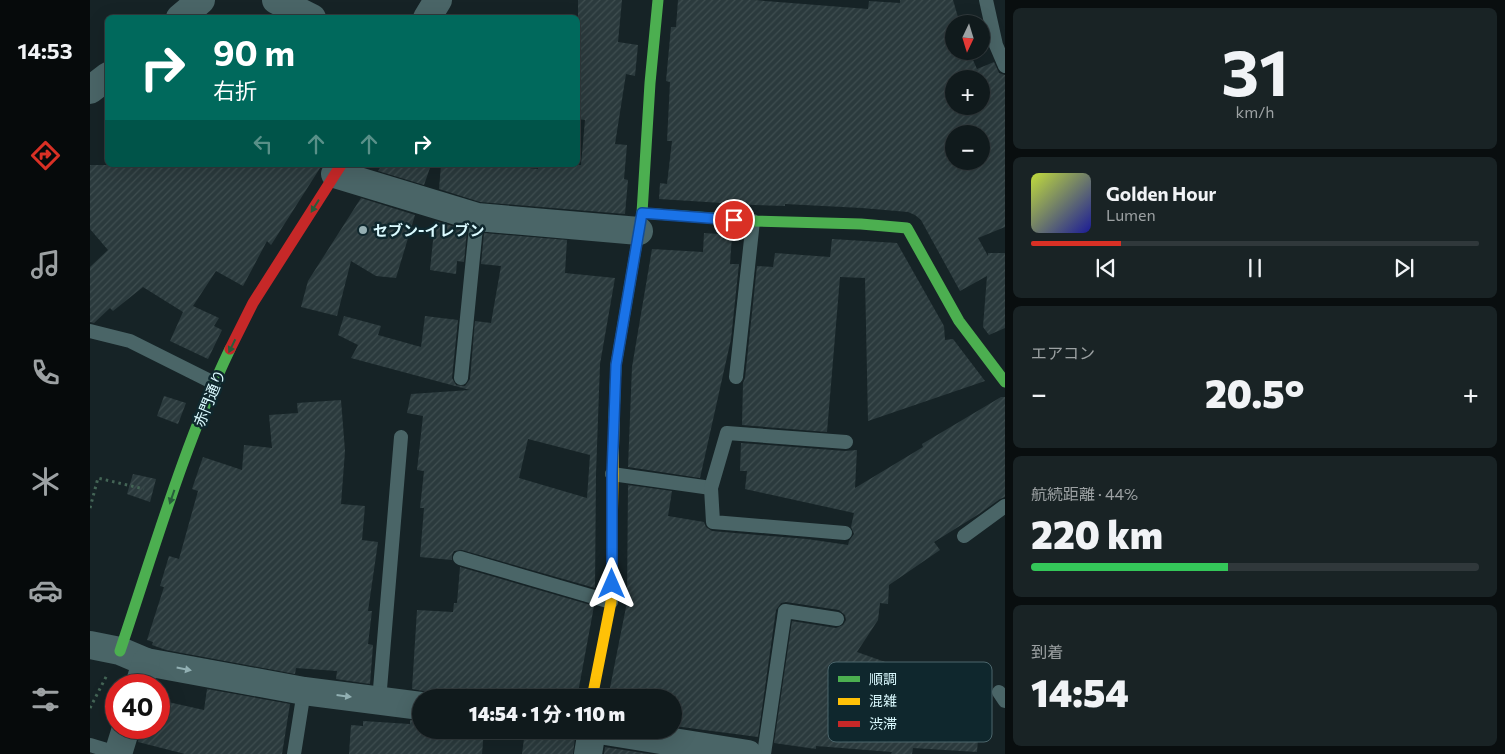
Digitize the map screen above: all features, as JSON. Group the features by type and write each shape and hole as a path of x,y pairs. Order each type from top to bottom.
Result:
{"street":[{"path":"184,15 201,0"},
{"path":"276,0 306,15"},
{"path":"429,15 438,0"},
{"path":"594,689 611,602 612,474 616,365 640,222 658,0"},
{"path":"90,90 105,78"},
{"path":"338,169 478,217 640,222 753,221 861,224 907,228 959,321 1005,382"},
{"name":"赤門通り","path":"120,651 171,496 214,383 253,303 338,169"},
{"path":"90,645 120,651 143,673 412,705"},
{"path":"119,754 123,739"},
{"path":"588,754 590,739"},
{"path":"655,739 748,754"}],"lane":[{"path":"986,0 996,45 1005,66"},
{"path":"461,378 478,217"},
{"path":"736,377 753,221"},
{"path":"90,331 130,341 214,383"},
{"path":"845,533 713,522 711,488 727,433 846,442"},
{"path":"379,701 400,437"},
{"path":"612,474 711,488"},
{"path":"964,536 1005,506"},
{"path":"460,558 611,602"},
{"path":"764,754 785,611 837,619"},
{"path":"294,754 304,691"},
{"path":"90,745 119,754"}],"path":[{"path":"90,508 98,478 171,496"},
{"path":"90,708 92,702"}],"building":[{"path":"578,0 622,0 618,42 638,45 635,76 626,74 615,144 627,145 624,179 628,180 625,214 480,202 439,189 441,167 520,167 538,169 538,167 580,167 585,120 580,119 580,15 578,15"},
{"path":"678,0 754,0 868,9 869,1 900,3 900,0 953,0 957,15 945,15 945,60 973,60 977,69 994,62 999,73 1005,75 1005,227 978,238 988,256 988,253 1005,253 1005,328 989,335 983,327 987,276 960,291 921,220 908,212 862,208 785,204 785,206 754,205 659,199 660,183 667,184 672,141 667,141 670,82 666,81 671,27 676,27"},
{"path":"90,165 105,165 105,167 321,167 271,245 267,241 243,286 216,271 193,306 219,318 214,326 222,330 208,359 170,341 183,312 143,287 113,311 110,308 94,323 90,322 90,267 108,250 90,229"},
{"path":"381,167 430,167 424,185 378,171"},
{"path":"361,198 415,215 396,278 376,276 351,261 337,316 301,307 308,281"},
{"path":"435,221 467,230 464,262 457,261 456,274 430,270"},
{"path":"484,233 567,240 565,273 615,278 600,364 596,474 595,588 462,550 454,551 452,560 420,557 424,508 420,508 424,471 417,470 423,416 407,413 411,394 470,390 351,358 358,345 338,335 344,316 381,326 378,335 421,347 425,316 458,320 452,378 456,385 465,386 470,379 475,321 491,323 501,266 481,264","holes":["528,439 590,455 587,498 519,478"]},
{"path":"704,233 732,235 730,264 739,264 731,339 700,478 628,467 632,367 652,249 703,252"},
{"path":"832,239 897,243 944,326 945,340 953,339 985,381 868,421 865,278 840,277 827,432 742,425 743,383 757,266 773,267 775,253 830,257"},
{"path":"164,396 186,403 178,424 157,416"},
{"path":"1001,397 1005,397 1005,497 934,542 940,550 889,585 888,604 880,603 878,620 857,652 885,662 828,662 828,742 978,742 977,752 913,748 912,754 891,754 892,752 816,746 816,749 774,743 792,621 836,628 843,625 846,620 845,615 839,610 786,602 781,603 776,610 758,737 682,727 682,689 610,689 627,602 628,485 672,491 668,516 704,522 706,527 712,531 807,539 848,545 854,534 851,527 854,513 745,489 747,471 740,471 741,443 845,451 857,450 855,488 923,447 922,444"},
{"path":"341,400 345,451 341,504 365,506 362,540 378,542 368,611 372,611 368,644 373,645 370,684 336,679 337,671 296,668 295,674 166,650 152,645 153,642 147,640 164,587 160,586 169,556 179,559 198,491 192,489 203,457 242,470 244,445 272,448 269,415 298,413 297,403"},
{"path":"133,474 156,479 150,502 127,494"},
{"path":"460,567 594,606 579,689 412,689 417,610 453,612 454,603 457,603"},
{"path":"207,689 290,704 282,754 185,754 138,742 139,739 170,739 170,702 204,710"},
{"path":"410,720 412,720 412,739 483,739 482,754 349,754 351,725 363,726 363,721 410,724"},
{"path":"524,739 575,739 573,754 522,754"},
{"path":"605,747 650,754 604,754"}],"traffic: fast":[{"path":"614,418 616,365 642,213 650,83 658,0"},
{"path":"642,213 753,221 861,224 907,228 959,321 1005,382"},
{"path":"120,651 184,460 213,385 230,349"}],"traffic: slow":[{"path":"594,689 611,602 614,418"}],"traffic: jam":[{"path":"230,349 253,303 340,167"}],"place":[{"name":"セブン-イレブン","path":"363,230"}],"route":[{"path":"612,584 612,474 616,365 642,213 734,220"}]}
